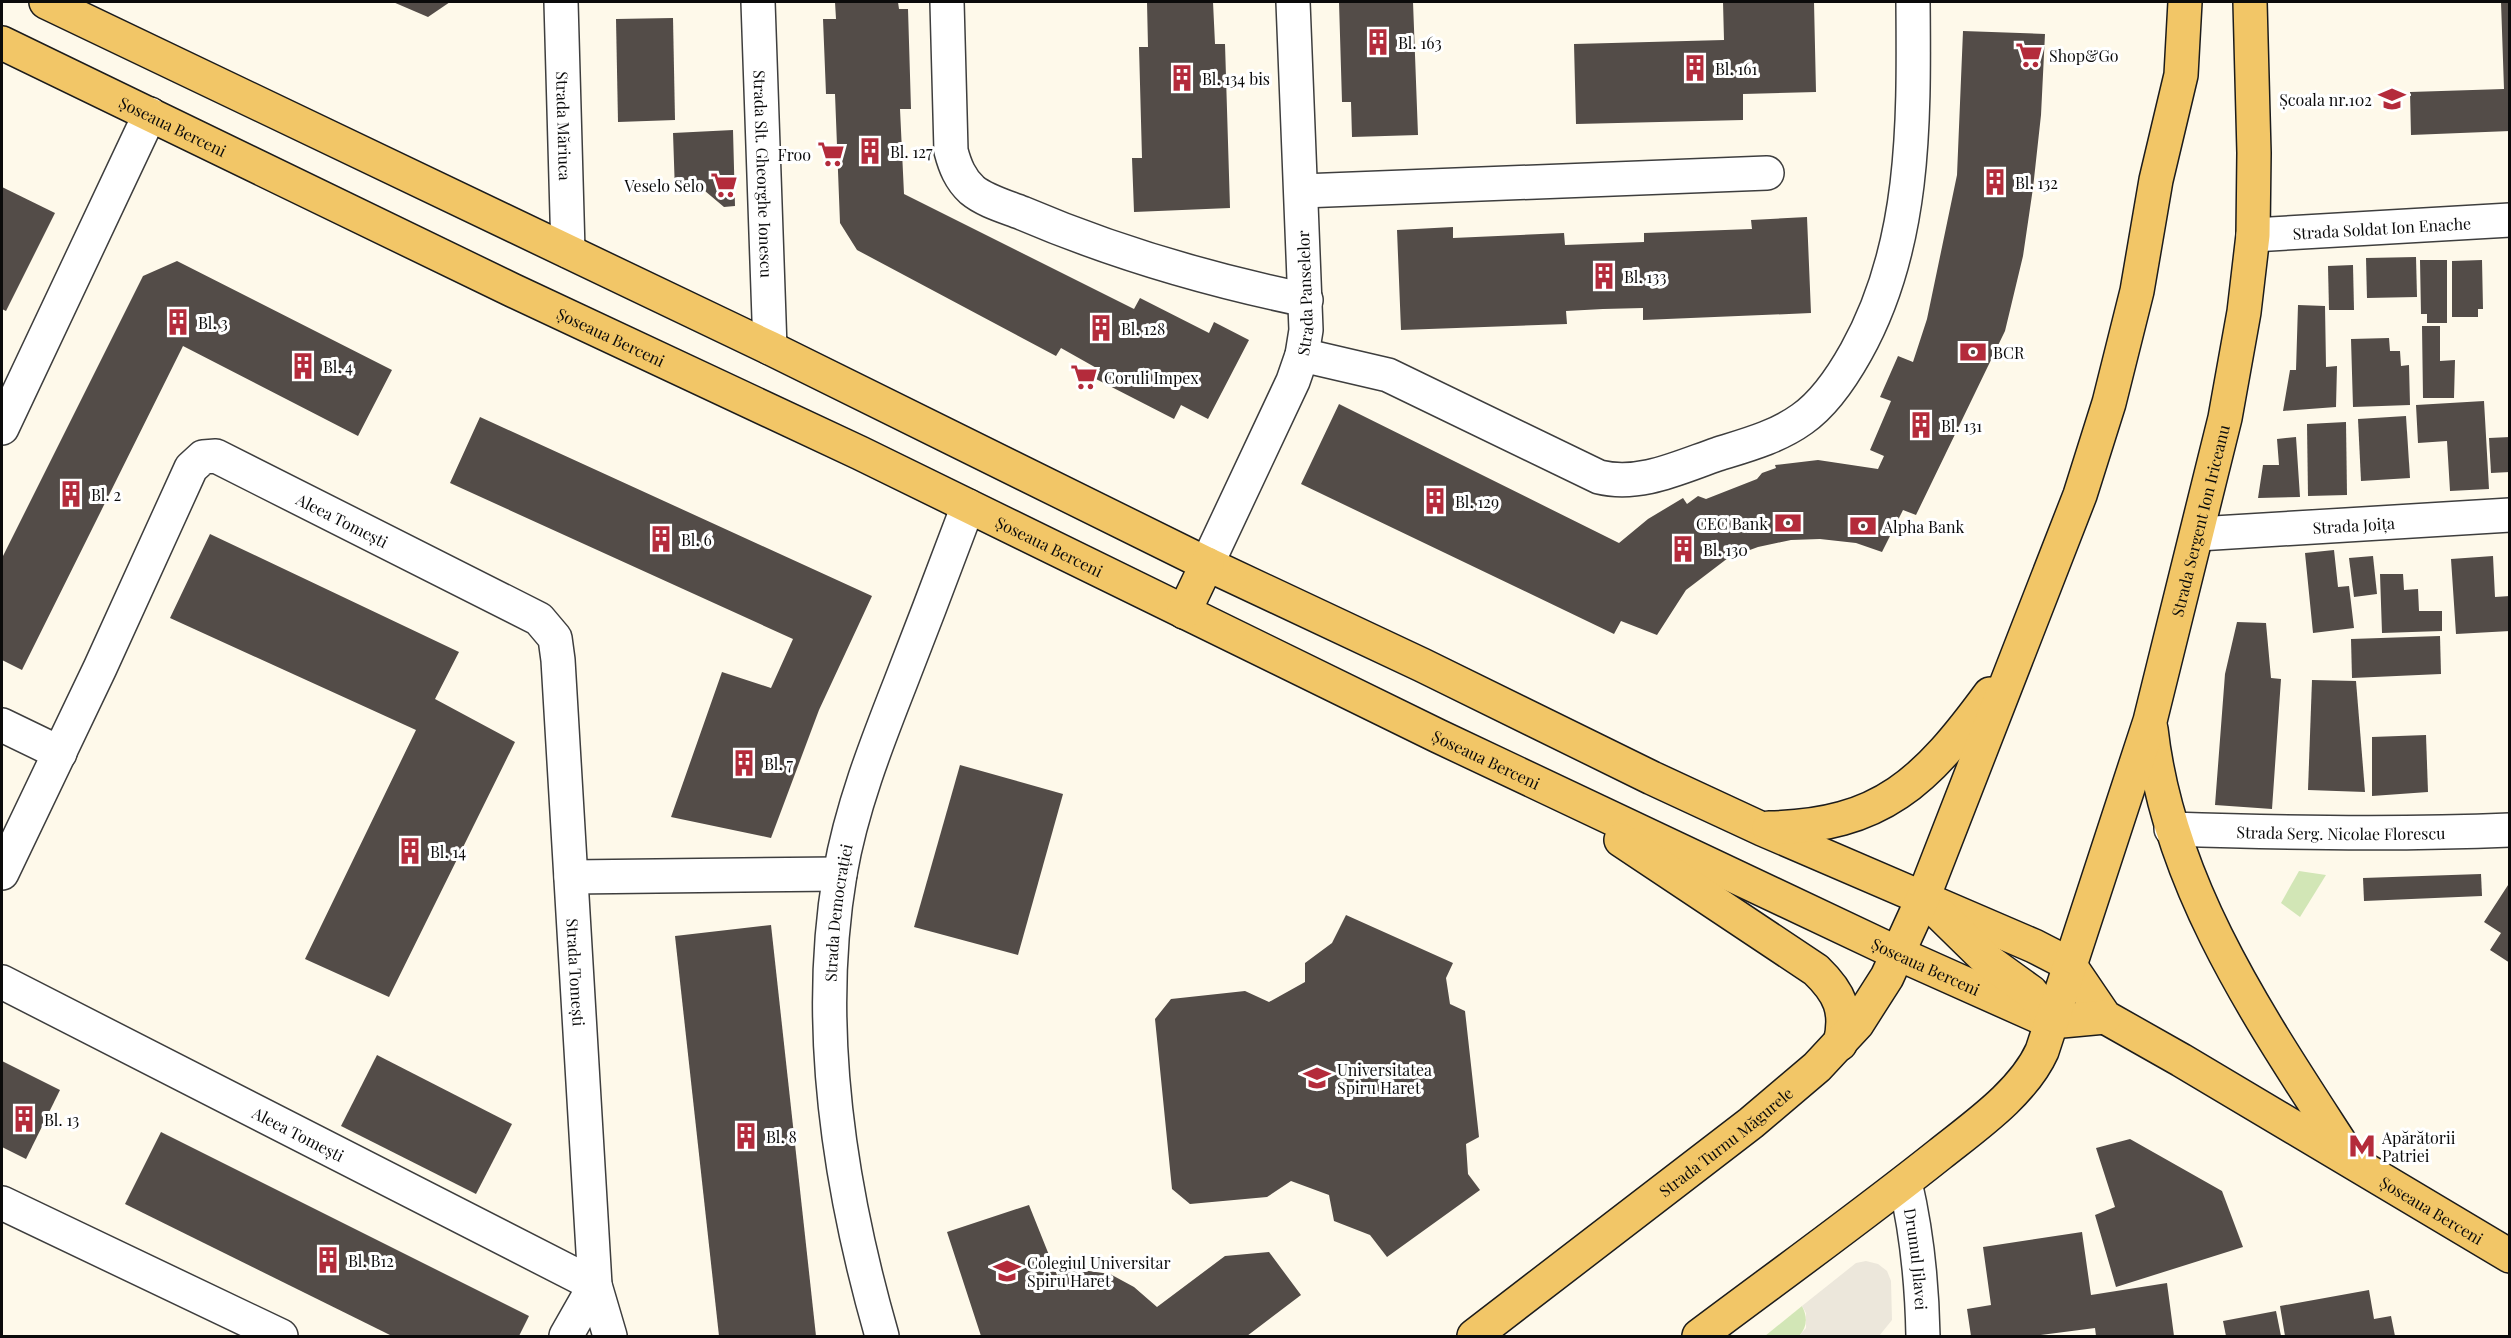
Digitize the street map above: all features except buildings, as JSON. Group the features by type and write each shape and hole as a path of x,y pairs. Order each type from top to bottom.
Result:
{"main road":[{"name":"Șoseaua Berceni","path":"46,2 770,348 1207,564 1762,829 2069,963 2106,1017 2510,1256"},
{"path":"1699,1336 1905,1182 1962,1136 2020,1084 2037,1062 2051,1022 2042,1004 2031,992 1988,961 1923,898 2080,495 2118,369 2137,291 2162,155 2181,75 2185,2"},
{"name":"Strada Sergent Ion Iriceanu","path":"2051,1022 2150,721 2225,418 2238,349 2253,235 2254,153 2250,2"},
{"name":"Șoseaua Berceni","path":"2,43 512,290 968,506 1588,807 1899,954 2051,1022 2106,1017"},
{"path":"1184,612 1207,564"},
{"path":"1762,829 1797,828 1835,822 1885,802 1909,786 1948,747 2013,664"},
{"path":"2150,721 2160,789 2171,829 2191,883 2217,938 2297,1077 2352,1161"},
{"path":"1588,807 1625,845 1816,970 1836,991 1840,1001 1844,1024 1840,1044"},
{"name":"Strada Turnu Măgurele","path":"1474,1336 1724,1145 1794,1088 1840,1044 1874,1000 1899,954 1923,898"},
{"path":"1899,954 1927,943 1963,937 2034,946"}],"street":[{"name":"Strada Măriuca","path":"561,2 568,251"},
{"name":"Strada Slt. Gheorghe Ionescu","path":"758,2 770,348"},
{"path":"947,2 951,151 955,166 974,192 1054,227 1132,254 1203,276 1306,300"},
{"name":"Strada Panselelor","path":"1207,564 1289,391 1302,355 1306,330 1293,2"},
{"path":"1302,355 1388,375 1599,477 1612,480 1634,480 1657,474 1764,439 1803,418 1834,386 1871,326 1896,248 1911,161 1913,2"},
{"path":"2,428 150,114"},
{"path":"1302,190 1767,173"},
{"name":"Strada Soldat Ion Enache","path":"2253,235 2510,220"},
{"name":"Aleea Tomești","path":"2,873 60,753 191,468 203,457 216,456 539,619 548,628 555,638 558,660 571,877"},
{"name":"Strada Democrației","path":"882,1336 863,1272 850,1213 834,1094 832,944 840,874 852,823 877,743 968,506"},
{"name":"Strada Joița","path":"2198,534 2510,515"},
{"path":"2,725 60,753"},
{"name":"Strada Serg. Nicolae Florescu","path":"2171,829 2302,834 2428,834 2510,830"},
{"path":"571,877 840,874"},
{"name":"Strada Tomești","path":"571,877 595,1285 609,1336"},
{"name":"Aleea Tomești","path":"2,982 595,1285"},
{"name":"Drumul Jilavei","path":"1905,1182 1919,1268 1923,1336"},
{"path":"2,1203 281,1336"},
{"path":"566,1336 595,1285"}],"green space":[{"path":"2299,871 2326,875 2300,917 2281,903"},
{"path":"1802,1306 1806,1322 1799,1336 1765,1336"}],"shaded area":[{"path":"1866,1261 1878,1264 1887,1271 1891,1281 1892,1320 1879,1336 1799,1336 1806,1328 1806,1313 1802,1306 1856,1263"}],"place":[{"name":"Bl. 163","path":"1378,42"},
{"name":"Shop&Go","path":"2029,55"},
{"name":"Bl. 161","path":"1695,68"},
{"name":"Bl. 134 bis","path":"1182,78"},
{"name":"Școala nr.102","path":"2392,99"},
{"name":"Bl. 127","path":"870,151"},
{"name":"Froo","path":"831,154"},
{"name":"Bl. 132","path":"1995,182"},
{"name":"Veselo Selo","path":"724,185"},
{"name":"Bl. 133","path":"1604,276"},
{"name":"Bl. 3","path":"178,322"},
{"name":"Bl. 128","path":"1101,328"},
{"name":"BCR","path":"1973,352"},
{"name":"Bl. 4","path":"303,366"},
{"name":"Coruli Impex","path":"1084,377"},
{"name":"Bl. 131","path":"1921,425"},
{"name":"Bl. 2","path":"71,494"},
{"name":"Bl. 129","path":"1435,501"},
{"name":"CEC Bank","path":"1788,523"},
{"name":"Alpha Bank","path":"1863,526"},
{"name":"Bl. 6","path":"661,539"},
{"name":"Bl. 130","path":"1683,549"},
{"name":"Bl. 7","path":"744,763"},
{"name":"Bl. 14","path":"410,851"},
{"name":"Universitatea Spiru Haret","path":"1317,1078"},
{"name":"Bl. 13","path":"24,1119"},
{"name":"Bl. 8","path":"746,1136"},
{"name":"Apărătorii Patriei","path":"2362,1146"},
{"name":"Bl. B12","path":"328,1260"},
{"name":"Colegiul Universitar Spiru Haret","path":"1007,1271"}]}
